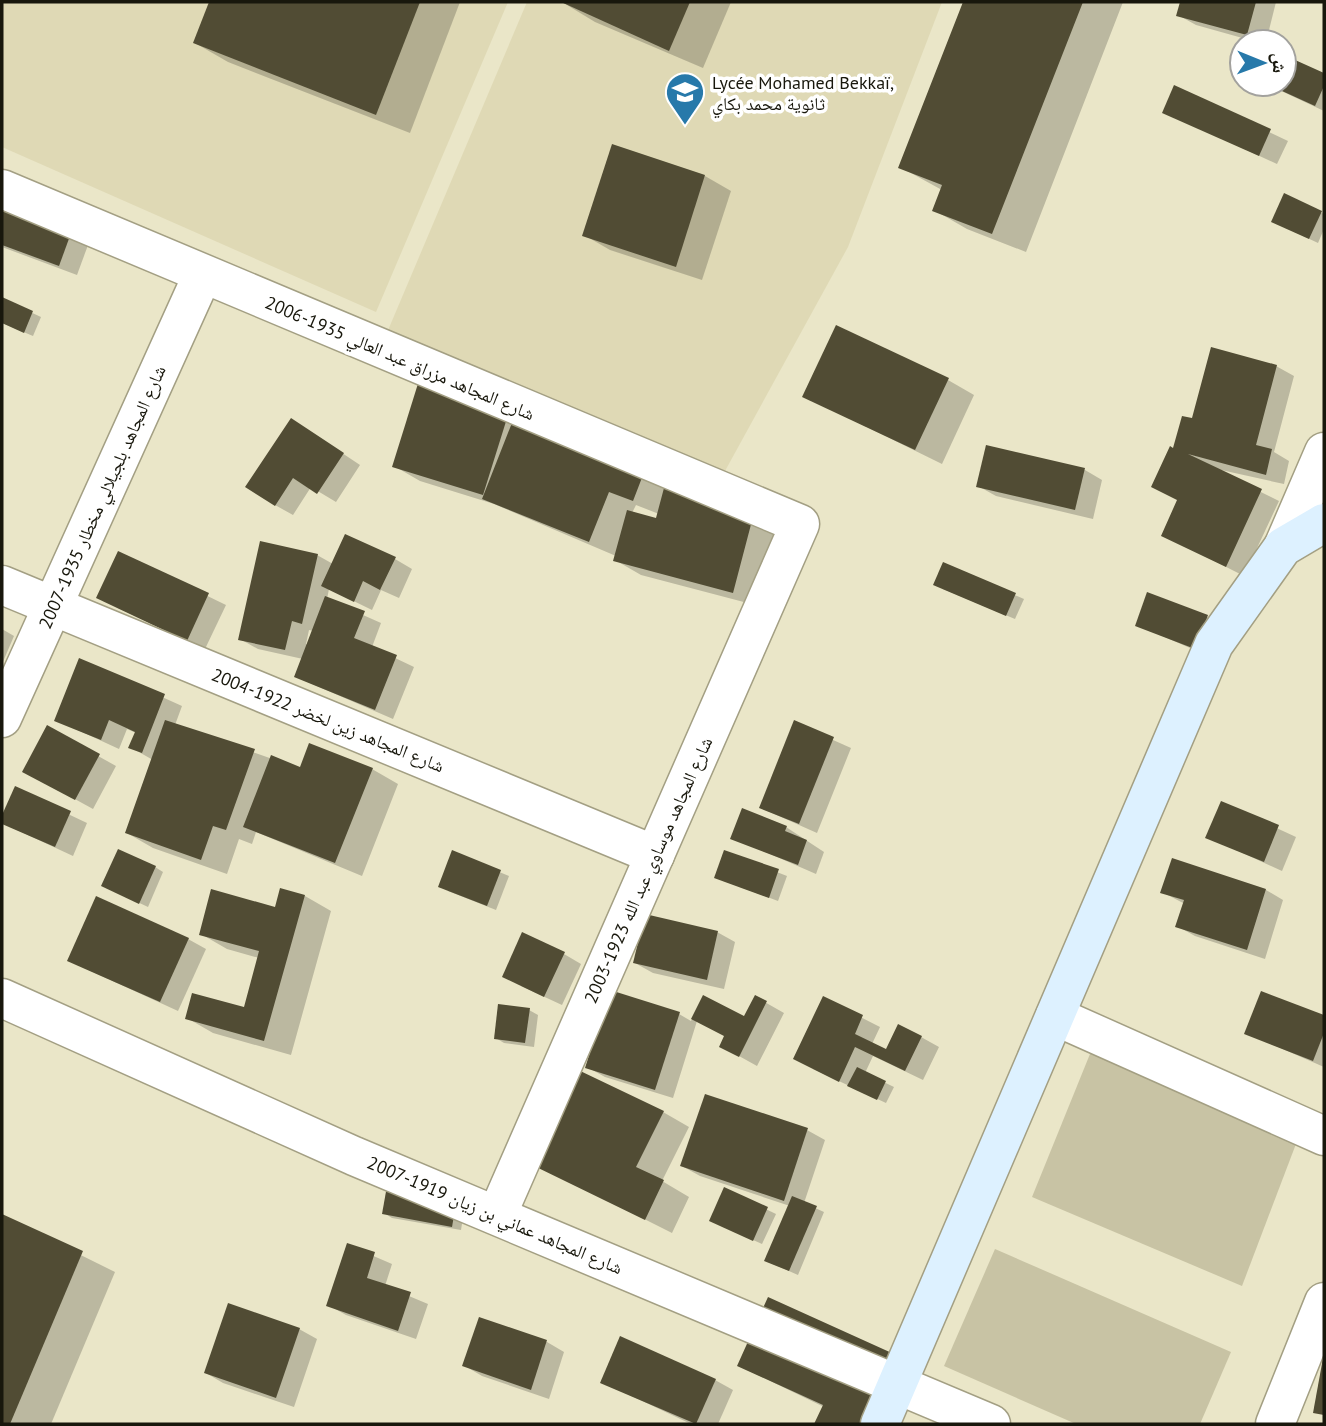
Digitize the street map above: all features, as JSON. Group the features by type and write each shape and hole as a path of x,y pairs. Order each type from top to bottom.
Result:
{"main road":[{"path":"880,1424 1214,644 1283,547 1324,523"}],"street":[{"name":"شارع المجاهد مزراق عبد العالي 1935-2006","path":"2,189 202,276 800,524"},
{"name":"شارع المجاهد بلجيلالي مخطار 1935-2007","path":"2,718 202,276"},
{"path":"1283,547 1324,452"},
{"name":"شارع المجاهد موساوي عبد الله 1923-2003","path":"497,1215 800,524"},
{"name":"شارع المجاهد زين لخضر 1922-2004","path":"2,586 655,855"},
{"name":"شارع المجاهد عماني بن زيان 1919-2007","path":"2,998 354,1156 991,1424"},
{"path":"1055,1016 1324,1136"},
{"path":"1275,1424 1324,1302"}],"shaded area":[{"path":"2,2 508,2 376,312 2,147"},
{"name":"Lycée Mohamed Bekkaï, ثانوية محمد بكاي","path":"527,2 942,2 848,247 725,471 386,335"},
{"path":"1092,1049 1299,1136 1242,1286 1032,1197"},
{"path":"995,1249 1231,1352 1200,1424 1076,1424 944,1366"}],"building":[{"path":"209,2 420,2 376,115 193,43"},
{"path":"561,2 690,2 669,51"},
{"path":"963,2 1083,2 992,234 932,211 942,185 898,168"},
{"path":"1180,2 1256,2 1249,28 1228,30 1176,16"},
{"path":"1298,61 1324,73 1324,86 1315,106 1298,98"},
{"path":"1174,85 1271,129 1259,156 1162,113"},
{"path":"612,144 705,175 676,267 582,236"},
{"path":"2,185 78,214 59,266 2,245"},
{"path":"1284,193 1322,211 1309,239 1271,222"},
{"path":"2,297 33,311 24,333 2,323"},
{"path":"836,325 949,378 915,450 802,397"},
{"path":"1211,347 1277,365 1256,445 1272,449 1266,475 1188,454 1262,489 1226,567 1161,536 1177,500 1151,487 1170,446 1173,448 1182,416 1192,418"},
{"path":"421,374 512,402 483,495 392,467"},
{"path":"517,410 648,462 633,501 609,492 589,542 482,499"},
{"path":"291,418 344,453 317,494 293,478 275,506 245,487"},
{"path":"986,445 1085,468 1075,510 976,487"},
{"path":"664,488 754,513 733,593 613,561 627,510 656,518"},
{"path":"345,534 396,557 380,590 363,581 354,602 321,586"},
{"path":"260,541 318,554 302,624 292,621 285,650 238,640"},
{"path":"118,551 209,593 187,641 96,598"},
{"path":"943,562 1016,593 1006,616 933,585"},
{"path":"1147,592 1208,615 1195,649 1135,626"},
{"path":"325,596 365,611 354,638 397,655 375,710 294,677"},
{"path":"79,658 165,694 142,753 128,748 135,732 109,720 101,740 54,721"},
{"path":"165,720 255,749 226,830 213,826 201,860 125,833"},
{"path":"794,720 834,737 799,824 759,808"},
{"path":"47,725 100,754 75,800 22,772"},
{"path":"309,743 373,768 335,863 243,827 271,755 300,767"},
{"path":"15,786 71,811 55,847 2,824 2,815"},
{"path":"1221,801 1279,825 1264,862 1205,838"},
{"path":"742,808 787,826 785,831 807,840 798,865 730,839"},
{"path":"118,849 156,866 139,904 101,886"},
{"path":"452,850 501,870 487,906 438,887"},
{"path":"724,850 779,869 769,898 714,878"},
{"path":"1172,858 1266,889 1247,950 1175,927 1184,900 1160,893"},
{"path":"280,888 305,895 264,1041 185,1019 192,993 244,1007 259,951 199,935 211,889 275,907"},
{"path":"96,896 189,938 160,1002 67,961"},
{"path":"645,914 718,931 707,980 633,963"},
{"path":"522,932 565,952 544,997 502,977"},
{"path":"610,990 680,1012 655,1090 585,1068"},
{"path":"1261,991 1324,1015 1324,1033 1313,1061 1244,1034"},
{"path":"703,995 744,1016 755,995 767,1001 739,1057 719,1047 724,1036 691,1019"},
{"path":"823,996 863,1015 855,1034 886,1049 898,1024 922,1036 905,1071 855,1047 839,1082 793,1059"},
{"path":"498,1004 530,1008 525,1043 494,1039"},
{"path":"857,1067 886,1081 877,1100 847,1086"},
{"path":"574,1068 664,1111 636,1167 664,1180 645,1220 528,1163"},
{"path":"705,1094 808,1128 784,1201 680,1166"},
{"path":"387,1186 457,1198 452,1227 382,1214"},
{"path":"724,1187 768,1207 753,1241 709,1221"},
{"path":"792,1196 817,1206 789,1271 764,1261"},
{"path":"2,1214 83,1251 10,1424 2,1424"},
{"path":"347,1243 375,1252 367,1278 411,1292 398,1331 326,1306"},
{"path":"768,1297 894,1354 863,1424 814,1424 823,1405 737,1366"},
{"path":"228,1303 300,1328 276,1398 204,1373"},
{"path":"479,1317 547,1340 531,1390 462,1366"},
{"path":"620,1336 716,1379 696,1424 600,1383"},
{"path":"1324,1358 1324,1415 1313,1413"}],"place":[{"name":"Lycée Mohamed Bekkaï, ثانوية محمد بكاي","path":"685,126"}]}
